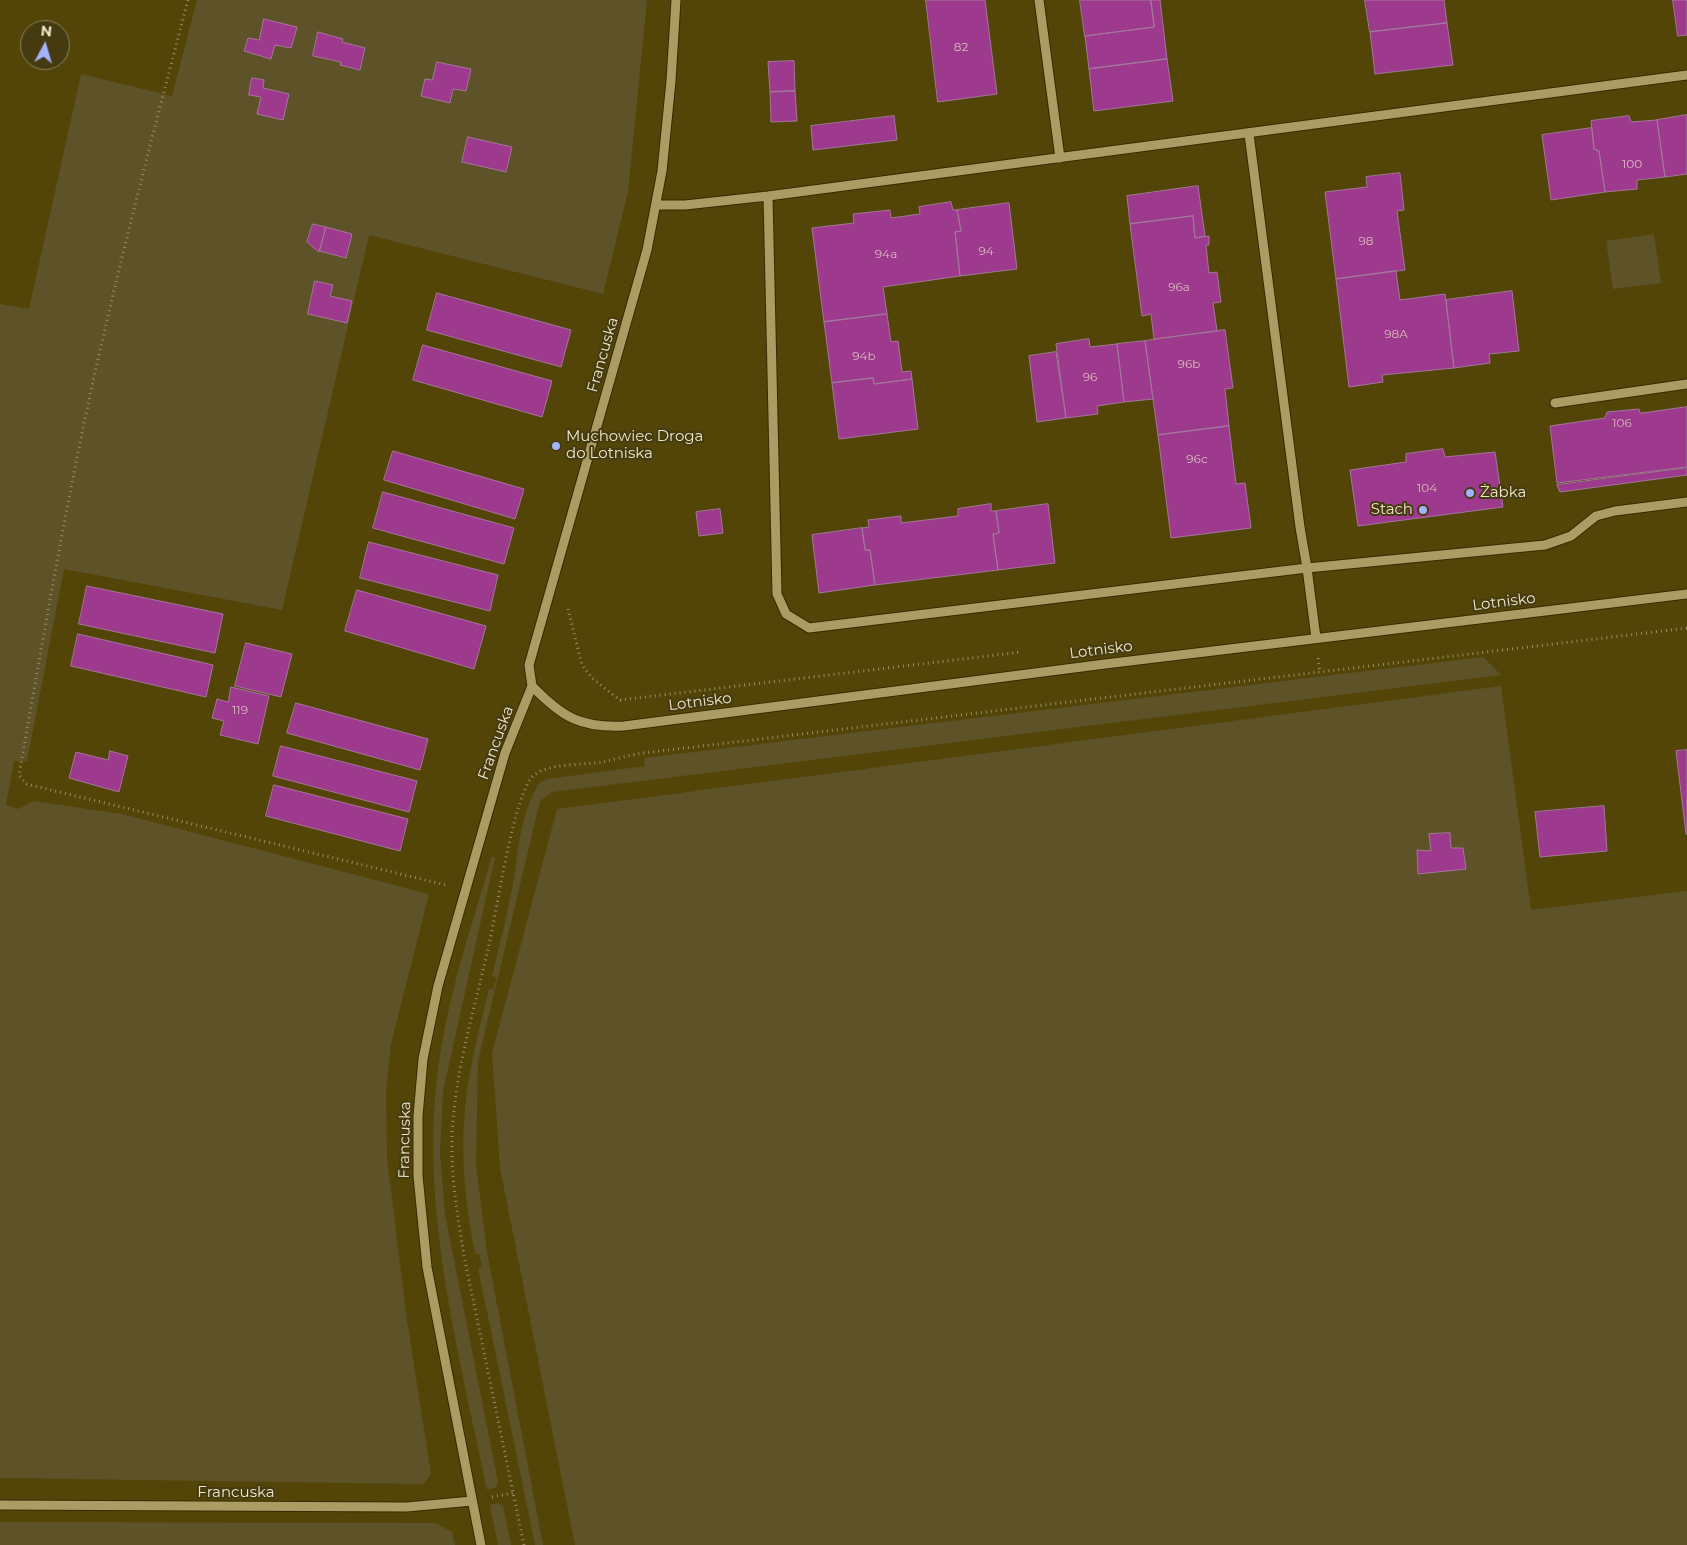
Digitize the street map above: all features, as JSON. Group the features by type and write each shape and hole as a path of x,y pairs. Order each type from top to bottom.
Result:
{"street":[{"name":"Francuska","path":"481,1545 427,1267 420,1207 417,1157 420,1083 427,1034 438,986 505,753 532,686 529,665 647,250 662,171 671,81 676,0"},
{"path":"1040,0 1060,158"},
{"path":"656,205 685,205 768,196 1687,75"},
{"path":"1249,134 1316,638"},
{"path":"768,196 777,594 786,614 809,628 1307,568 1545,545 1571,536 1596,516 1615,511 1687,502"},
{"path":"1555,403 1687,384"},
{"name":"Lotnisko","path":"532,686 554,709 578,721 604,727 624,726 1316,638 1687,594"},
{"name":"Francuska","path":"0,1505 407,1507 472,1501"}],"path":[{"path":"188,0 140,185 96,368 58,553 19,775 26,784 465,890"},
{"path":"524,1545 457,1211 452,1152 455,1103 462,1055 490,942 507,850 528,783 538,772 547,769 602,762 626,756 1687,628"},
{"path":"577,639 579,658 587,672 620,700 626,756"}],"shaded area":[{"path":"197,0 647,0 628,192 603,294 369,235 282,610 64,569 27,761 14,761 6,805 18,809 34,801 122,814 429,894 391,1044 386,1091 387,1158 407,1320 431,1474 423,1484 0,1478 0,304 29,309 81,74 172,96"},
{"path":"1654,234 1661,283 1613,289 1606,241"},
{"path":"1483,657 1501,675 552,792 540,801 478,1061 476,1165 487,1252 543,1545 535,1545 478,1268 482,1267 479,1254 475,1254 465,1182 463,1146 467,1094 475,1049 489,989 493,989 497,978 492,976 512,890 522,829 529,805 540,782 547,779 645,766 644,758"},
{"path":"1501,686 1531,910 1687,891 1687,1545 575,1545 500,1168 492,1053 557,809"},
{"path":"492,857 495,857 443,1092 440,1153 445,1214 498,1482 496,1487 487,1490 445,1278 434,1170 434,1116 443,1036 462,958"},
{"path":"498,1503 503,1506 511,1545 498,1545 490,1505"},
{"path":"0,1522 436,1523 452,1532 455,1545 0,1545"}],"building":[{"path":"926,0 985,0 997,94 938,102"},
{"path":"1080,0 1151,0 1154,27 1085,36"},
{"path":"1151,0 1160,0 1167,59 1089,69 1085,36 1154,27"},
{"path":"1365,0 1444,0 1447,23 1370,32"},
{"path":"1673,0 1687,0 1687,35 1678,36"},
{"path":"264,19 297,27 291,48 275,45 271,59 244,51 248,38 259,40"},
{"path":"1447,23 1453,65 1375,74 1370,32"},
{"path":"318,32 343,39 342,42 365,48 360,70 340,65 341,62 313,56"},
{"path":"1167,59 1173,101 1094,111 1089,69"},
{"path":"794,61 795,91 770,92 768,62"},
{"path":"437,62 471,69 466,91 453,89 450,103 421,96 425,79 432,80"},
{"path":"252,78 264,80 263,88 289,94 283,120 257,114 261,97 249,95"},
{"path":"795,91 797,121 771,122 770,92"},
{"path":"1687,115 1687,174 1665,177 1657,120"},
{"path":"894,116 897,140 813,150 811,126"},
{"path":"1629,116 1631,122 1657,120 1665,177 1637,180 1637,189 1605,192 1599,151 1594,149 1591,121"},
{"path":"1592,128 1594,149 1599,151 1605,192 1551,200 1542,135"},
{"path":"468,137 512,147 506,172 462,162"},
{"path":"1400,173 1404,210 1397,211 1405,270 1336,279 1325,192 1367,187 1366,177"},
{"path":"1198,186 1205,236 1195,238 1193,216 1130,224 1127,196"},
{"path":"951,202 953,210 957,210 961,231 955,232 960,276 883,287 887,314 824,322 812,228 854,223 853,214 890,210 891,218 920,214 919,207"},
{"path":"1009,203 1017,269 960,276 955,232 961,231 957,210"},
{"path":"1193,216 1195,238 1209,236 1209,245 1206,245 1209,273 1217,272 1221,302 1213,303 1217,331 1154,339 1151,314 1142,316 1130,224"},
{"path":"313,224 326,227 319,252 307,242"},
{"path":"326,227 352,234 346,258 320,251"},
{"path":"1396,271 1400,300 1445,294 1454,368 1382,375 1383,382 1349,387 1336,279"},
{"path":"315,281 333,285 330,296 352,301 347,323 308,314"},
{"path":"1512,291 1519,351 1489,354 1490,363 1454,368 1446,300"},
{"path":"437,293 571,330 561,367 427,330"},
{"path":"887,314 891,342 898,341 902,372 911,371 912,379 874,384 873,378 832,383 824,322"},
{"path":"1225,330 1233,388 1225,389 1229,426 1158,435 1145,341"},
{"path":"1089,339 1090,347 1117,344 1124,402 1097,406 1098,414 1066,418 1056,344"},
{"path":"1145,341 1153,399 1124,402 1117,344"},
{"path":"423,345 552,381 542,417 413,380"},
{"path":"1056,352 1066,418 1037,422 1029,356"},
{"path":"873,378 874,384 912,379 918,429 839,439 832,383"},
{"path":"1687,407 1687,467 1557,483 1550,426 1605,418 1607,412 1639,409 1640,413"},
{"path":"1229,426 1236,484 1245,483 1251,528 1171,538 1158,435"},
{"path":"1443,449 1445,457 1495,452 1503,507 1358,526 1350,470 1406,462 1406,454"},
{"path":"393,451 524,489 515,519 384,480"},
{"path":"1687,468 1687,475 1560,492 1557,485"},
{"path":"383,492 514,528 504,564 373,528"},
{"path":"991,504 991,511 996,511 999,533 993,534 998,570 875,585 870,550 865,550 862,528 869,527 868,520 901,516 901,523 958,516 958,509"},
{"path":"1048,504 1055,563 998,570 993,534 999,533 996,511"},
{"path":"720,509 723,533 699,536 696,512"},
{"path":"862,528 865,550 870,550 875,585 819,593 812,535"},
{"path":"369,542 498,575 490,611 360,578"},
{"path":"87,586 223,614 215,653 79,624"},
{"path":"357,590 486,626 474,669 345,631"},
{"path":"78,634 213,665 206,697 71,666"},
{"path":"246,643 292,654 281,697 235,686"},
{"path":"231,687 269,696 258,744 220,735 224,721 212,718 217,699 228,702"},
{"path":"296,703 428,739 420,770 287,733"},
{"path":"281,746 417,781 409,812 273,776"},
{"path":"1687,750 1687,834 1686,834 1676,751"},
{"path":"110,751 128,756 119,792 69,778 76,752 108,760"},
{"path":"274,785 408,819 400,851 266,816"},
{"path":"1604,806 1607,851 1540,857 1535,812"},
{"path":"1450,833 1451,848 1463,848 1466,869 1418,874 1417,850 1431,851 1429,834"}],"place":[{"name":"Muchowiec Droga do Lotniska","path":"556,446"},
{"name":"Żabka","path":"1470,493"},
{"name":"Stach","path":"1423,510"}]}
